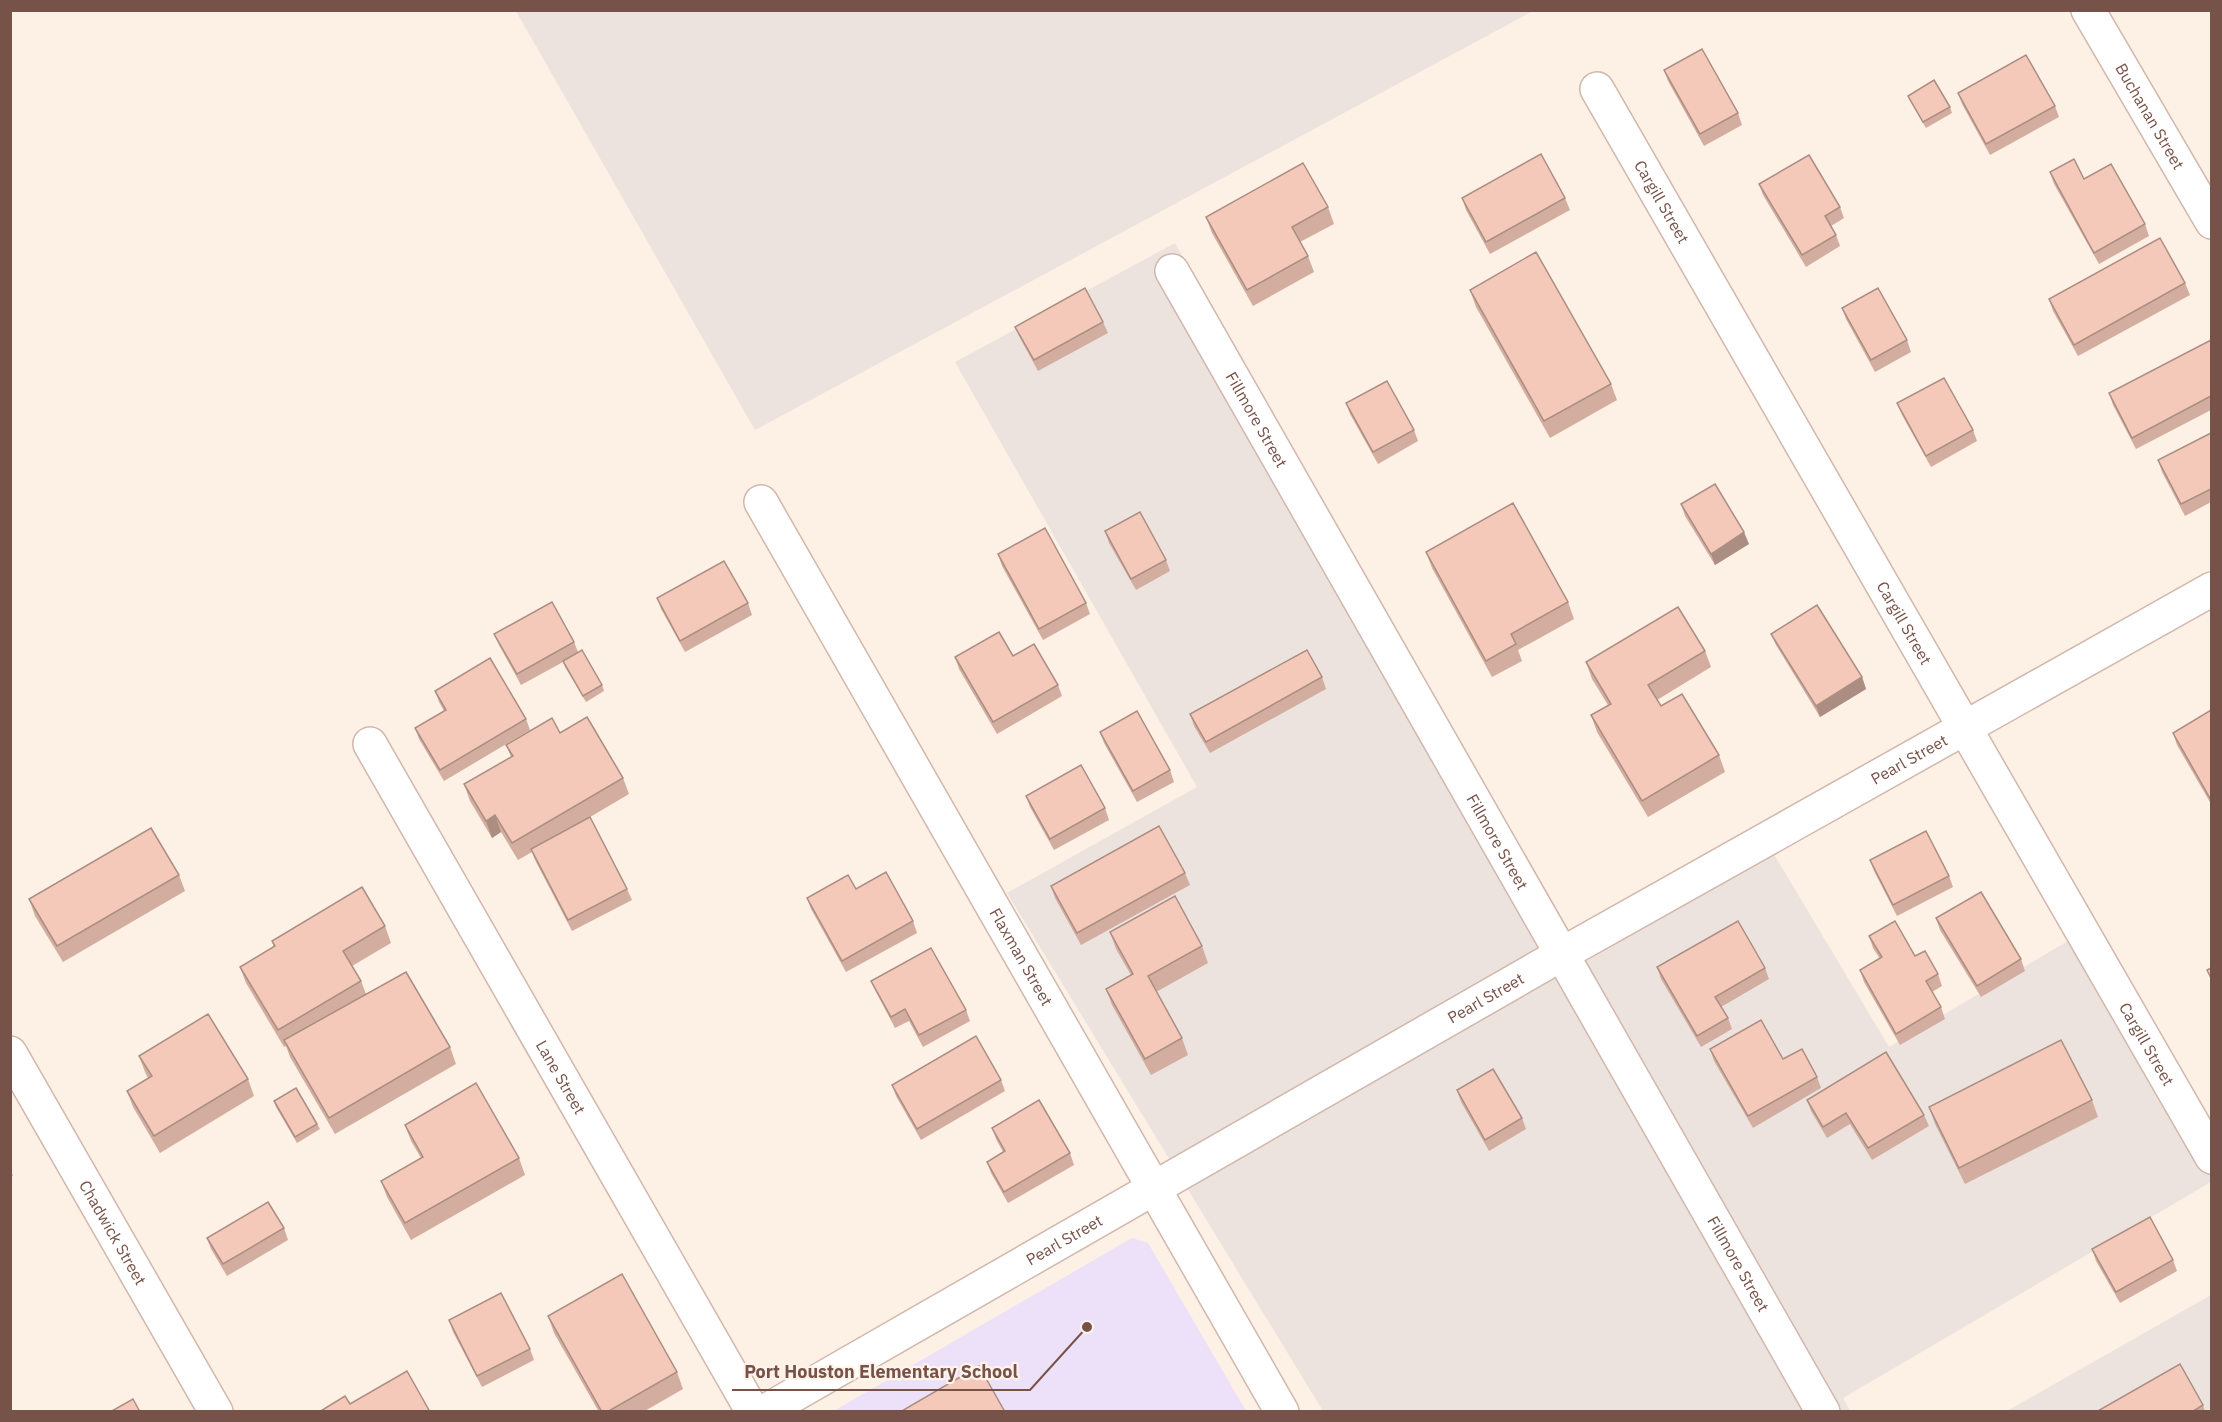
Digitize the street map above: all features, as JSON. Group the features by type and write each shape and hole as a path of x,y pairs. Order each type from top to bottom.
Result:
{"street":[{"name":"Buchanan Street","path":"2088,10 2211,222"},
{"name":"Cargill Street","path":"1597,89 2211,1157"},
{"name":"Fillmore Street","path":"1172,271 1823,1412"},
{"name":"Flaxman Street","path":"760,502 1282,1412"},
{"name":"Pearl Street","path":"764,1412 1562,954 2211,589"},
{"name":"Lane Street","path":"370,744 753,1412"},
{"name":"Chadwick Street","path":"10,1053 216,1412"}],"shaded area":[{"path":"516,11 1533,11 755,430"},
{"path":"1175,243 1582,964 1772,851 1889,1047 2071,939 2211,1178 2211,1182 1843,1398 1850,1411 1323,1411 1007,893 1197,787 955,362"},
{"path":"1132,1238 1148,1243 1246,1411 832,1412"},
{"path":"2211,1295 2211,1411 2007,1411"}],"building":[{"path":"1702,49 1738,113 1700,134 1664,70"},
{"path":"2026,55 2055,106 1986,144 1958,93"},
{"path":"1934,80 1950,107 1923,122 1908,96"},
{"path":"1541,154 1565,198 1486,242 1462,198"},
{"path":"1809,155 1840,207 1825,216 1836,235 1802,255 1759,184"},
{"path":"2074,159 2084,179 2111,164 2145,224 2094,253 2050,172"},
{"path":"1303,163 1328,207 1292,227 1308,256 1247,290 1206,217"},
{"path":"2160,238 2185,283 2074,345 2049,299"},
{"path":"1536,252 1611,384 1544,421 1470,290"},
{"path":"1085,288 1103,322 1034,360 1015,327"},
{"path":"1878,288 1907,340 1871,360 1842,308"},
{"path":"2211,340 2211,396 2132,438 2109,393"},
{"path":"1944,378 1973,430 1926,456 1897,403"},
{"path":"1387,381 1414,430 1373,452 1346,403"},
{"path":"2211,433 2211,489 2181,504 2158,460"},
{"path":"1715,484 1744,532 1711,554 1681,504"},
{"path":"1513,503 1568,602 1511,634 1516,644 1486,661 1426,552"},
{"path":"1140,512 1166,560 1131,579 1105,531"},
{"path":"1045,528 1086,603 1039,629 998,554"},
{"path":"724,561 748,603 680,641 657,598"},
{"path":"552,602 574,642 517,674 494,634"},
{"path":"1817,605 1862,677 1816,706 1771,634"},
{"path":"1678,607 1705,651 1648,685 1661,706 1682,694 1719,755 1642,801 1591,715 1611,704 1586,662"},
{"path":"999,632 1013,656 1034,644 1058,685 993,722 955,657"},
{"path":"582,650 602,685 583,696 563,661"},
{"path":"1307,650 1322,677 1206,742 1190,714"},
{"path":"490,658 526,719 440,770 415,728 446,710 435,691"},
{"path":"2211,710 2211,800 2173,733"},
{"path":"1137,711 1170,770 1133,791 1100,732"},
{"path":"587,717 623,778 512,843 495,815 486,821 464,784 513,756 506,745 552,718 560,733"},
{"path":"1081,765 1105,808 1050,839 1026,796"},
{"path":"590,817 627,889 568,920 531,849"},
{"path":"1159,826 1185,873 1077,933 1051,886"},
{"path":"151,828 179,875 57,946 29,899"},
{"path":"1926,831 1949,876 1893,905 1870,860"},
{"path":"886,872 913,921 842,961 807,898 848,875 856,889"},
{"path":"362,887 385,926 343,951 361,981 278,1030 240,967 275,946 272,941"},
{"path":"1981,892 2021,959 1977,986 1936,918"},
{"path":"1175,896 1202,946 1148,976 1182,1038 1145,1059 1106,989 1133,974 1110,932"},
{"path":"1738,921 1765,968 1715,997 1728,1018 1697,1036 1657,967"},
{"path":"1895,921 1915,956 1925,951 1938,974 1926,981 1941,1007 1896,1034 1860,970 1882,957 1869,936"},
{"path":"931,948 966,1010 919,1035 905,1009 891,1017 871,981"},
{"path":"406,972 450,1047 329,1118 284,1040"},
{"path":"208,1014 248,1079 154,1136 127,1091 152,1076 139,1056"},
{"path":"1761,1020 1783,1059 1802,1049 1817,1077 1748,1116 1710,1049"},
{"path":"976,1036 1001,1080 917,1129 892,1085"},
{"path":"2061,1040 2092,1100 1959,1168 1929,1107"},
{"path":"1886,1052 1924,1115 1868,1148 1846,1113 1823,1127 1807,1100"},
{"path":"1493,1069 1522,1118 1485,1140 1457,1090"},
{"path":"476,1083 519,1158 405,1223 381,1181 423,1157 405,1125"},
{"path":"296,1088 317,1124 295,1137 274,1101"},
{"path":"1039,1100 1070,1153 1004,1192 987,1162 1005,1151 992,1128"},
{"path":"268,1202 284,1228 223,1264 207,1238"},
{"path":"2150,1217 2173,1260 2116,1292 2092,1249"},
{"path":"622,1274 677,1372 607,1412 602,1412 548,1316"},
{"path":"501,1293 530,1349 477,1376 449,1320"},
{"path":"2180,1364 2203,1405 2192,1412 2096,1412"},
{"path":"979,1366 1005,1412 900,1412"},
{"path":"407,1371 430,1412 319,1412 345,1396 350,1404"},
{"path":"133,1399 140,1412 110,1412"}],"place":[{"name":"Port Houston Elementary School","path":"1087,1327"}]}
